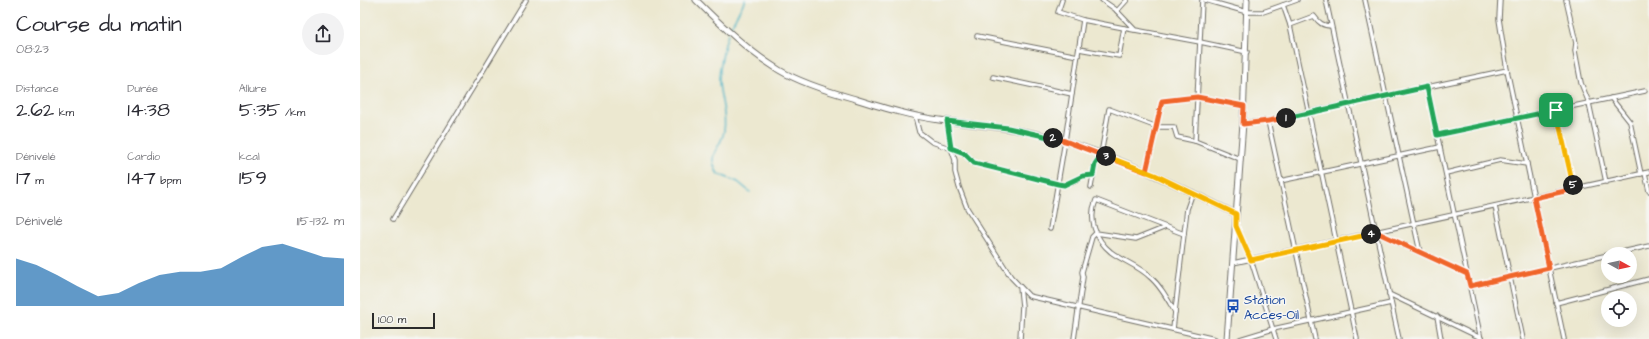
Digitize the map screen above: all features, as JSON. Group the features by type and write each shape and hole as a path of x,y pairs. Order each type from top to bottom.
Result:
{"street":[{"path":"393,219 526,0"},
{"path":"696,0 724,28 765,61 791,76 843,95 898,112 947,121 1008,128 1065,141 1102,154 1193,192 1236,214"},
{"path":"1062,0 1058,12 1083,20 1247,52"},
{"path":"1117,11 1127,0"},
{"path":"1195,141 1200,42 1204,0 1247,12 1263,12 1297,0"},
{"path":"1227,339 1243,124 1247,52 1247,0"},
{"path":"1326,0 1399,339"},
{"path":"1365,0 1420,252"},
{"path":"1500,0 1499,18 1507,70 1564,339"},
{"path":"1566,0 1576,43 1575,51 1582,83 1589,103 1606,182"},
{"path":"1103,1 1117,11 1135,30"},
{"path":"1283,5 1290,25 1357,339"},
{"path":"1290,25 1314,16 1319,24 1331,26"},
{"path":"1050,229 1083,20"},
{"path":"1079,49 1119,56 1124,28"},
{"path":"977,36 1078,56"},
{"path":"1243,124 1268,121 1308,113 1507,70"},
{"path":"993,77 1072,94"},
{"path":"1427,87 1481,338"},
{"path":"1437,135 1645,91"},
{"path":"1146,172 1162,101 1197,97 1244,106"},
{"path":"1611,98 1630,122 1649,191"},
{"path":"1090,187 1095,164 1102,154 1109,109 1157,127 1174,127 1178,137 1195,141 1240,159"},
{"path":"1556,110 1574,189"},
{"path":"915,116 919,132 932,142 964,153 974,163 1064,185 1083,176 1093,175"},
{"path":"947,121 951,148 955,160 955,172 967,208 1011,277 1029,296 1215,339"},
{"path":"1268,121 1315,339"},
{"path":"1280,181 1440,147"},
{"path":"1446,173 1500,160 1527,164"},
{"path":"1233,264 1645,173"},
{"path":"1173,330 1187,209 1193,192"},
{"path":"1175,312 1159,286 1149,276 1112,252 1096,233 1092,222 1093,208 1096,200 1184,234"},
{"path":"1495,206 1523,339"},
{"path":"1236,226 1251,260 1276,339"},
{"path":"1096,233 1136,238 1166,227"},
{"path":"1376,232 1467,274"},
{"path":"1074,339 1084,277 1082,272 1083,265 1092,237 1096,233"},
{"path":"1637,249 1649,246"},
{"path":"1470,286 1601,257"},
{"path":"1556,303 1649,279"},
{"path":"1020,286 1022,306 1020,339"},
{"path":"1389,294 1481,338"},
{"path":"1240,339 1273,329 1391,303"},
{"path":"1437,316 1441,339"}],"waterway":[{"path":"729,30 745,0"},
{"path":"728,34 719,78 725,124 720,143 713,156 713,161 714,167 718,174 738,182 750,192"}],"place":[{"name":"Station Acces-Oil","path":"1233,306"}],"route":[{"path":"1556,110 1437,135 1427,87 1268,121 1243,124 1244,106 1197,97 1162,101 1146,172 1102,154 1065,141 1008,128 947,121 951,148 964,153 974,163 1064,185 1083,176 1093,175 1095,164 1102,154 1193,192 1236,214 1236,226 1251,260 1376,232 1467,274 1470,286 1549,268 1534,198 1574,189 1556,110"}]}
